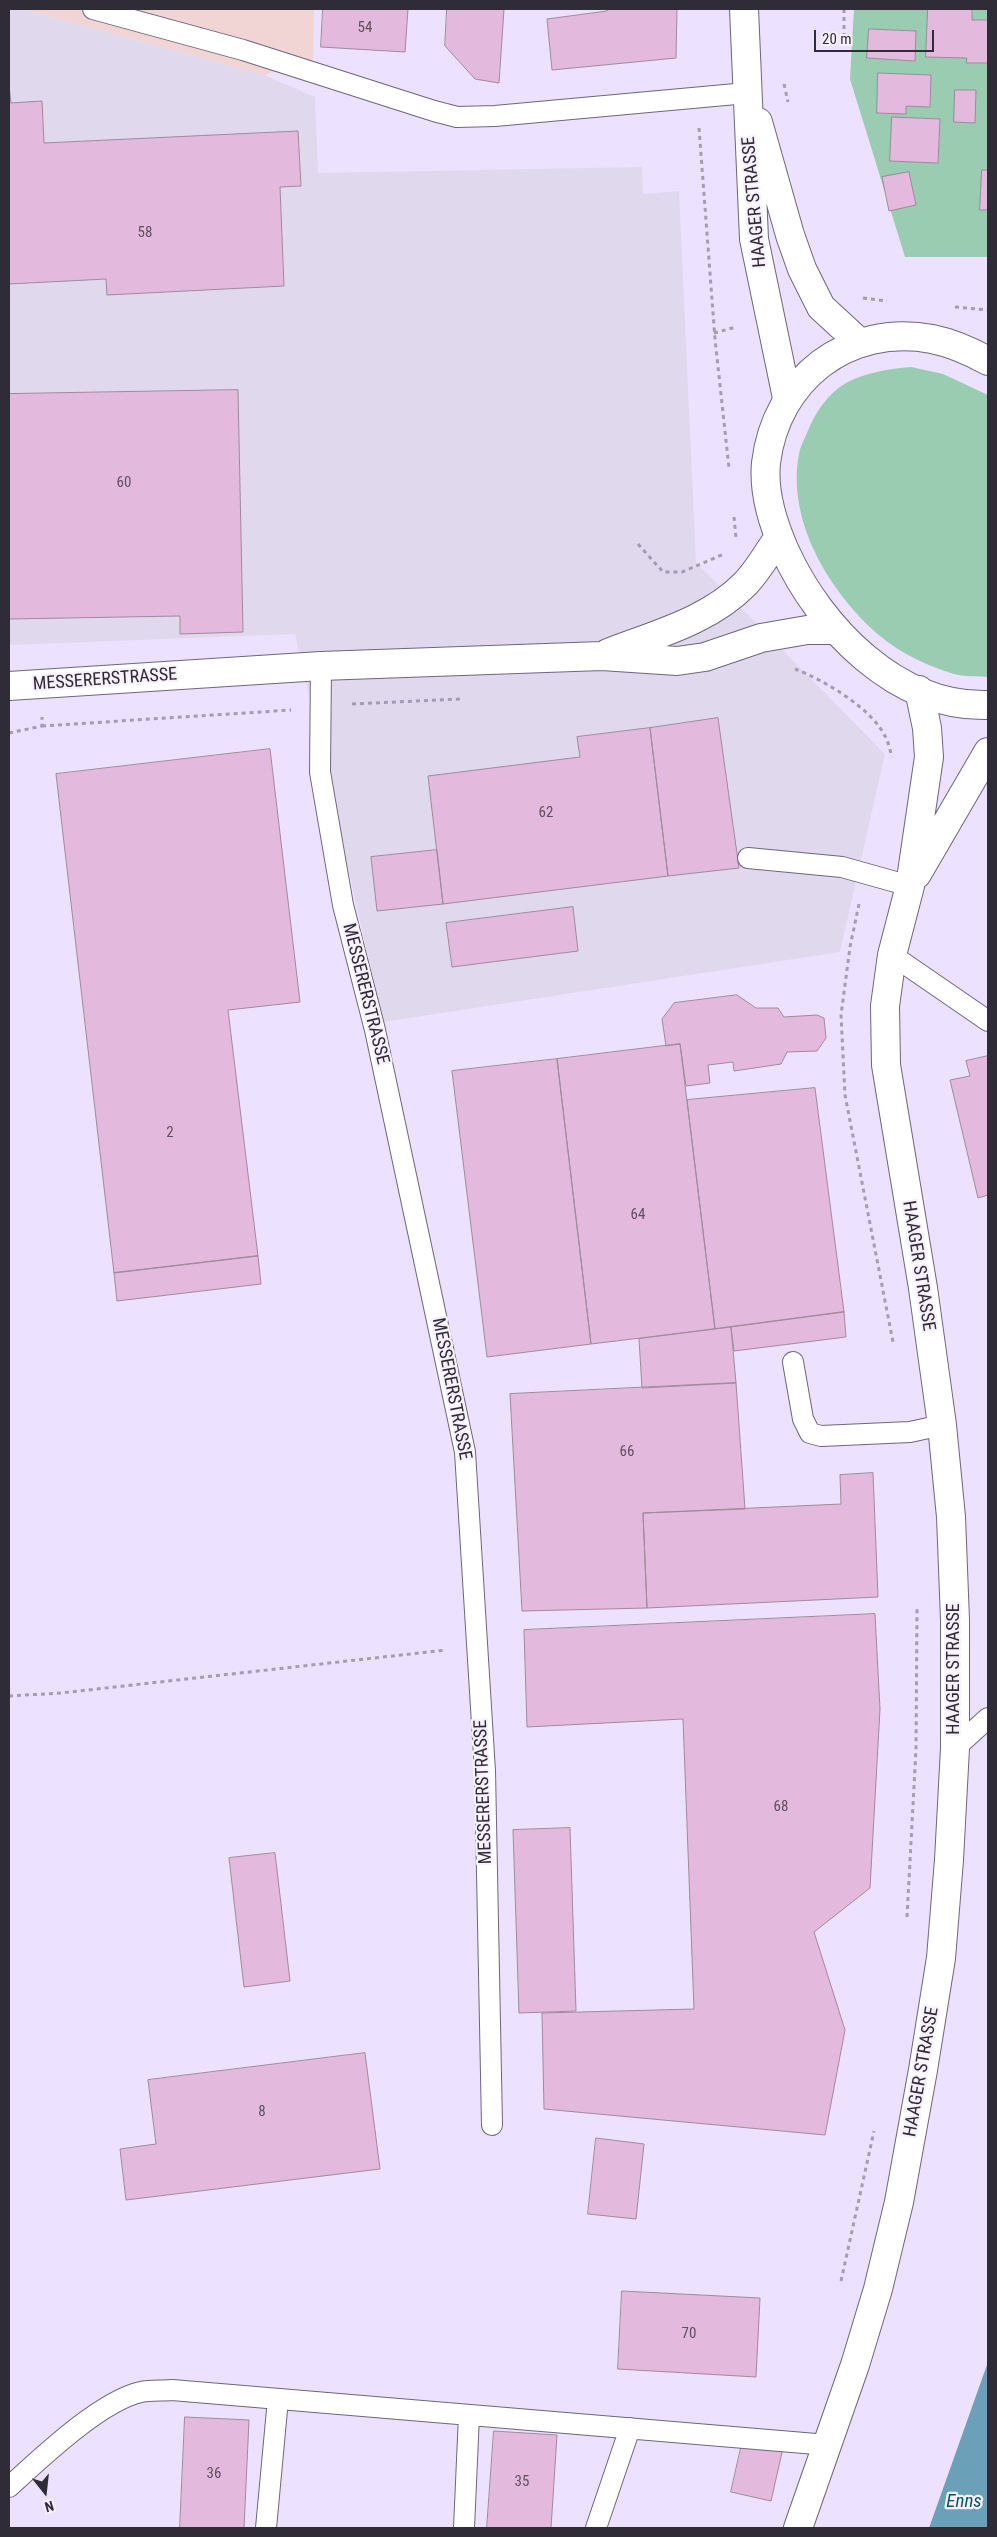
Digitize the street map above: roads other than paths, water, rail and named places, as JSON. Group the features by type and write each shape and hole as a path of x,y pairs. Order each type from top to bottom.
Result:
{"main road":[{"name":"HAAGER STRASSE","path":"744,9 754,239 782,366 787,398"},
{"name":"HAAGER STRASSE","path":"747,93 762,131 790,235 802,269 821,307 859,342"},
{"path":"988,361 964,348 931,339 896,336 859,342 809,372 787,398 774,429 766,464 768,504 778,536 793,568 811,599 834,630 861,655 885,672 919,690 950,702 988,705"},
{"name":"MESSERERSTRASSE","path":"602,656 694,619 726,601 746,583 778,536"},
{"name":"MESSERERSTRASSE","path":"9,686 320,666 602,656 677,661 705,657 761,638 807,630 834,630"},
{"name":"HAAGER STRASSE","path":"798,2528 828,2444 878,2289 898,2202 923,2070 941,1958 955,1748 955,1620 951,1517 942,1425 924,1288 893,1121 886,1065 885,1006 892,954 910,886 929,757 927,728 919,690"},
{"name":"HAAGER STRASSE","path":"910,886 988,752"}],"lane":[{"path":"93,9 243,50 457,117 495,116 747,93"},
{"name":"MESSERERSTRASSE","path":"320,666 320,772 343,905 378,1040 465,1452 485,1771 492,2125"},
{"path":"748,858 842,867 910,886"},
{"path":"892,954 988,1021"},
{"path":"793,1362 803,1419 810,1433 821,1436 910,1432 942,1425"},
{"path":"955,1748 988,1718"},
{"path":"9,2487 77,2428 124,2398 141,2392 172,2390 828,2444"},
{"path":"266,2528 278,2399"},
{"path":"464,2528 469,2415"},
{"path":"596,2528 630,2428"}],"water":[{"name":"Enns","path":"988,2362 988,2528 929,2528"}]}
